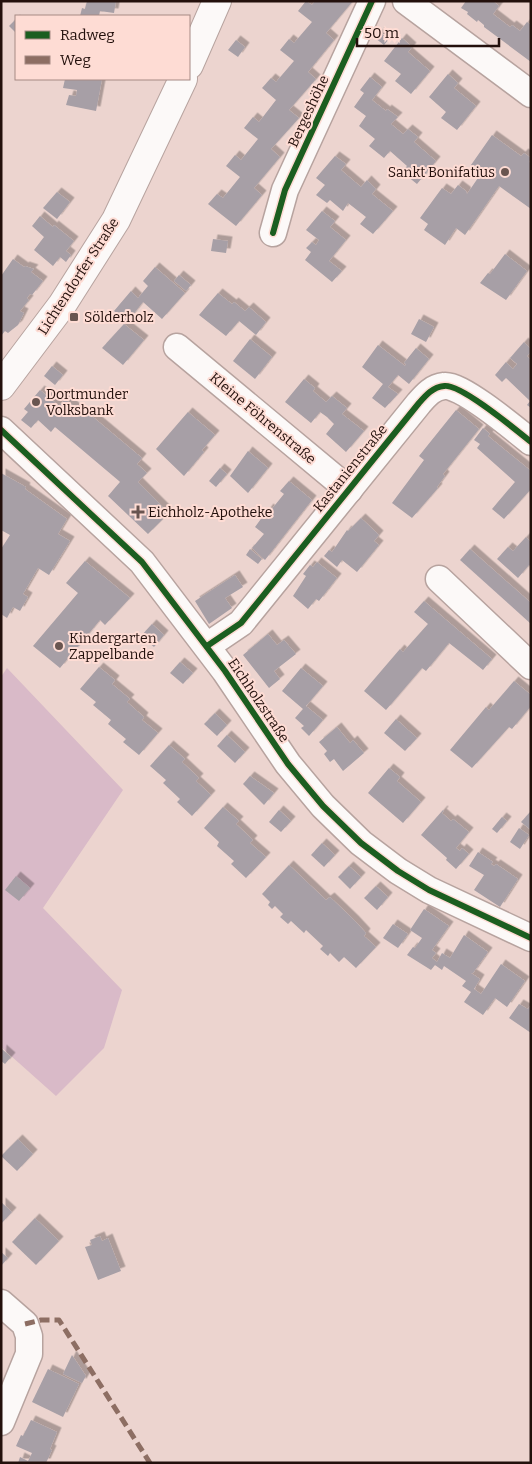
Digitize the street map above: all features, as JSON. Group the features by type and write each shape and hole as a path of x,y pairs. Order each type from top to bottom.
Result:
{"main road":[{"path":"190,63 217,1"},
{"name":"Lichtendorfer Straße","path":"1,386 62,306 116,220 182,80"}],"street":[{"name":"Bergeshöhe","path":"274,233 285,190 372,1"},
{"path":"406,1 531,94"},
{"name":"Kleine Föhrenstraße","path":"177,347 349,490"},
{"name":"Kastanienstraße","path":"207,646 241,623 431,390 445,385 459,389 531,442"},
{"name":"Eichholzstraße","path":"1,430 142,562 207,646 288,764 323,806 361,843 398,871 429,890 531,938"},
{"path":"439,579 531,666"},
{"path":"1,1303 25,1324 29,1336 29,1354 1,1422"}],"shaded area":[{"path":"7,668 123,790 43,908 122,990 104,1048 56,1096 1,1047 1,677"}],"building":[{"path":"87,1 116,1 114,13 100,11 99,15 80,15 82,8 85,9"},
{"path":"306,1 312,5 315,1 353,1 326,33 334,40 308,72 316,79 289,110 299,118 271,149 280,157 254,188 262,195 236,226 208,204 217,194 223,198 240,177 226,166 235,155 241,160 258,139 244,128 253,117 259,122 276,100 262,88 271,78 276,82 294,61 280,50 289,39 294,43 312,22 298,11"},
{"path":"466,1 493,1 499,6 493,14 510,27 512,25 520,31 527,22 531,25 531,62 484,27 478,20 477,22 467,14 468,12 461,8"},
{"path":"15,20 15,32 9,26"},
{"path":"380,32 389,39 384,45 375,38"},
{"path":"402,38 412,47 408,52 430,71 411,94 395,81 401,74 384,61"},
{"path":"236,40 245,47 238,57 228,50"},
{"path":"448,74 458,83 454,88 476,106 457,130 441,118 446,112 429,97"},
{"path":"370,77 382,87 372,100 386,111 387,109 398,117 391,124 403,134 408,129 418,137 414,142 436,161 417,184 402,172 407,166 390,151 384,158 369,146 375,139 359,126 366,116 354,107 364,93 360,90"},
{"path":"65,80 102,80 96,111 66,105 69,95 76,96 77,90 63,88"},
{"path":"492,135 521,156 524,153 531,158 529,162 531,163 531,209 499,186 465,235 456,228 445,245 424,230 428,224 420,218 442,188 451,194 458,185 467,194 480,175 477,173 479,171 471,165"},
{"path":"335,156 346,164 341,170 361,187 367,180 376,189 372,194 393,211 373,234 360,224 366,217 348,203 343,211 330,200 327,203 316,195 325,185 316,178"},
{"path":"57,192 70,202 57,219 43,208"},
{"path":"322,211 335,221 330,227 346,240 329,261 342,271 332,282 305,260 311,252 306,248 312,242 316,245 319,240 306,230"},
{"path":"40,216 74,241 66,251 71,255 66,262 60,257 53,266 34,250 44,237 32,226"},
{"path":"213,239 228,241 226,253 211,251"},
{"path":"505,254 527,271 506,300 480,283 488,273 490,274"},
{"path":"13,259 24,267 34,269 31,272 43,281 32,295 30,294 27,298 29,300 20,311 24,313 18,325 8,333 5,331 1,336 1,276"},
{"path":"155,267 185,293 162,319 143,302 127,322 114,311 131,291 138,298 148,286 143,281"},
{"path":"179,275 191,285 186,291 174,281"},
{"path":"218,293 245,311 249,307 266,322 256,335 239,321 226,336 199,315"},
{"path":"419,319 434,327 426,342 411,334"},
{"path":"124,324 144,340 123,365 102,348"},
{"path":"250,339 272,357 255,379 233,361"},
{"path":"524,342 531,349 527,356 531,360 531,408 527,405 530,401 506,378 502,382 495,375 506,362 513,369 517,364 510,358"},
{"path":"378,345 405,366 406,364 404,363 416,348 429,359 409,384 398,375 388,387 398,394 385,408 372,398 383,384 362,367"},
{"path":"52,366 63,375 55,385 44,376"},
{"path":"304,379 315,388 313,391 326,402 332,396 347,408 342,414 364,431 346,452 326,434 334,424 327,417 320,412 311,423 285,402"},
{"path":"40,390 59,406 65,399 84,415 87,412 142,458 137,464 147,473 138,482 169,513 148,534 108,496 119,481 55,427 51,432 38,420 31,428 21,420 28,412 24,409"},
{"path":"456,410 479,429 443,474 445,476 438,488 412,518 392,503 424,460 419,456"},
{"path":"188,412 215,435 184,476 156,449"},
{"path":"483,428 490,434 488,436 531,471 531,489 504,519 492,509 515,482 477,448 480,444 474,440"},
{"path":"248,451 268,468 248,493 230,476"},
{"path":"220,468 227,474 216,487 209,481"},
{"path":"1,473 26,487 25,489 67,519 58,534 70,541 49,575 38,568 23,594 28,597 20,611 13,607 7,618 1,614 1,549 10,535 1,530"},
{"path":"289,481 312,500 265,560 252,548 264,534 255,527 269,508 271,510 284,494 280,491"},
{"path":"361,518 379,535 374,541 379,545 357,572 342,560 337,567 324,556 329,550 332,552 347,530"},
{"path":"526,537 531,542 531,567 529,565 518,578 497,559 508,547 513,551"},
{"path":"250,549 262,559 258,564 246,555"},
{"path":"470,549 531,603 531,624 460,560"},
{"path":"85,561 130,598 105,625 100,620 60,668 33,646 78,593 66,583"},
{"path":"317,562 337,578 319,601 316,599 308,609 293,596 306,576 303,574 310,565 313,567"},
{"path":"235,575 243,587 225,598 232,608 209,624 195,601"},
{"path":"424,601 492,659 483,670 449,643 426,671 422,668 386,710 364,691 400,649 403,652 428,624 414,612"},
{"path":"152,624 164,635 154,647 141,636"},
{"path":"268,634 277,645 284,640 296,654 274,671 280,679 269,688 243,655"},
{"path":"180,662 193,673 183,684 170,673"},
{"path":"99,667 115,680 112,684 130,699 127,702 144,717 142,720 158,733 139,755 123,742 126,739 108,724 111,720 93,705 96,702 80,689"},
{"path":"301,668 323,686 306,706 323,720 309,736 301,728 304,726 295,718 303,709 282,691"},
{"path":"514,681 531,695 531,706 512,729 509,727 472,768 450,750 486,707 489,710"},
{"path":"215,713 227,725 217,736 204,724"},
{"path":"396,719 417,738 405,751 384,733"},
{"path":"337,727 350,743 353,740 364,753 343,771 334,759 330,762 324,754 327,751 319,742"},
{"path":"227,735 245,752 235,763 217,746"},
{"path":"169,745 185,759 182,762 199,778 196,781 211,795 192,816 177,802 180,799 163,783 166,780 150,766"},
{"path":"389,768 400,777 397,781 421,802 403,823 368,793"},
{"path":"250,776 274,793 264,805 243,784"},
{"path":"223,807 239,821 236,824 253,840 250,843 266,857 246,878 231,864 234,861 217,846 219,842 204,828"},
{"path":"279,810 291,821 281,832 269,822"},
{"path":"443,810 442,813 451,821 453,819 469,832 456,848 460,851 462,848 469,854 456,869 446,860 447,858 421,835"},
{"path":"531,811 531,830 521,822"},
{"path":"502,817 507,821 497,833 492,829"},
{"path":"519,828 529,835 520,849 510,842"},
{"path":"322,843 335,855 324,867 311,855"},
{"path":"478,852 493,862 491,864 494,866 496,864 518,879 500,907 474,890 484,875 469,866"},
{"path":"289,865 326,900 330,897 366,933 364,936 376,947 356,968 344,957 339,962 330,953 328,956 320,949 323,946 306,930 304,933 291,921 288,924 280,917 283,914 275,906 272,909 268,905 270,902 262,894"},
{"path":"349,866 361,877 350,889 338,877"},
{"path":"16,876 30,888 19,901 5,890"},
{"path":"376,886 388,897 377,910 364,898"},
{"path":"424,909 449,926 432,950 436,953 432,958 437,962 442,953 450,958 464,935 488,952 473,973 471,973 480,979 474,989 481,994 501,964 525,981 507,1007 495,998 483,1015 464,1002 471,992 462,986 466,981 444,966 442,970 435,965 431,970 407,955 422,938 410,930"},
{"path":"393,924 408,934 398,948 383,938"},
{"path":"519,1004 528,1009 531,1005 531,1033 509,1018"},
{"path":"2,1049 11,1057 5,1064 1,1061"},
{"path":"18,1139 33,1154 17,1171 1,1156"},
{"path":"1,1202 12,1212 1,1224"},
{"path":"35,1218 59,1241 36,1265 12,1242"},
{"path":"100,1236 102,1241 108,1238 121,1271 98,1280 85,1247 92,1245 90,1240"},
{"path":"1,1252 8,1258 1,1266"},
{"path":"72,1355 86,1376 82,1383 63,1374"},
{"path":"48,1369 79,1384 63,1417 32,1402"},
{"path":"31,1420 57,1432 46,1463 18,1463 20,1457 28,1461 32,1453 16,1446"}],"marked path":[{"path":"25,1324 41,1320 59,1320 150,1463"}],"cycle path":[{"path":"273,233 285,190 372,1"},
{"path":"207,646 241,623 419,403 433,390 444,386 452,387 462,392 488,408 531,442"},
{"path":"1,430 142,562 225,671 288,764 323,806 361,843 398,871 429,890 531,938"}],"place":[{"name":"Sankt Bonifatius","path":"505,172"},
{"name":"Sölderholz","path":"74,317"},
{"name":"Dortmunder Volksbank","path":"36,402"},
{"name":"Eichholz-Apotheke","path":"138,512"},
{"name":"Kindergarten Zappelbande","path":"59,646"}]}
